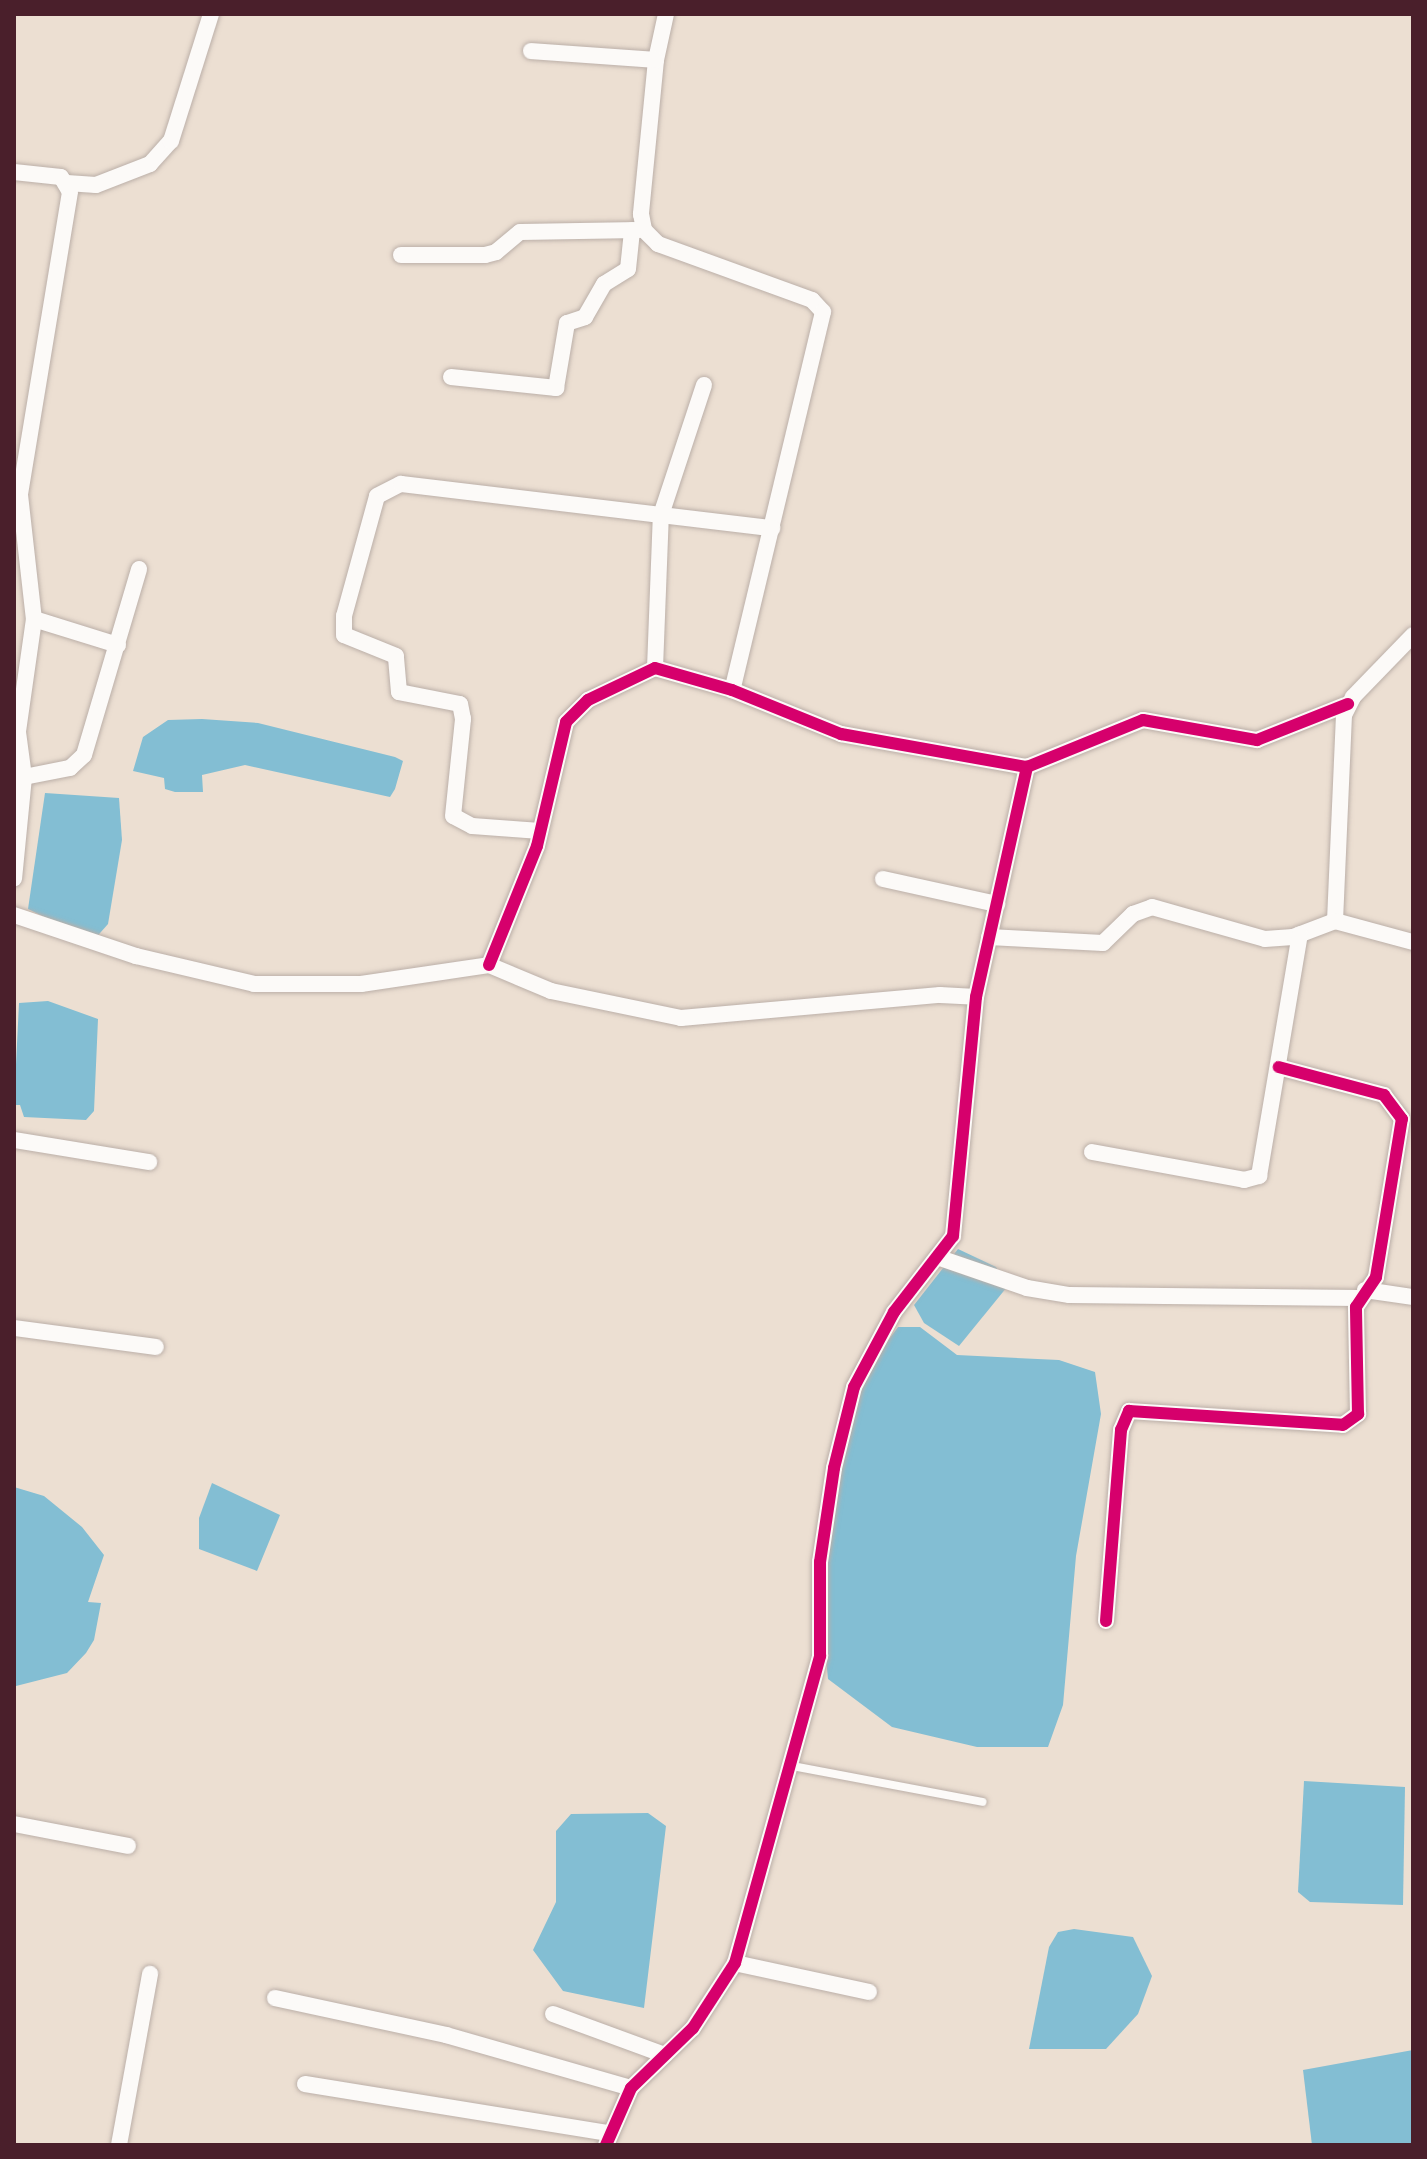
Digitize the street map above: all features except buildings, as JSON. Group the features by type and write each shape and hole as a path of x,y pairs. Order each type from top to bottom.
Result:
{"street":[{"path":"67,183 96,185 123,175 150,164 171,141 211,14"},
{"path":"451,377 556,388 567,323 585,317 604,284 628,269 641,214 656,60 666,14"},
{"path":"531,51 656,60"},
{"path":"14,172 61,177 70,192 19,472 19,518 34,619 17,715 18,749 24,777 14,879"},
{"path":"401,255 485,255 496,252 520,232 638,230 658,244 820,305 823,325 732,690"},
{"path":"655,668 661,515 704,385"},
{"path":"540,831 472,826 453,816 463,719 460,704 399,692 396,656 344,635 344,616 377,496 401,484 772,528"},
{"path":"24,777 78,764 89,745 139,569"},
{"path":"34,619 118,645"},
{"path":"489,965 540,831 559,740 575,709 655,668 732,690 841,734 1027,767 1143,720 1257,740 1348,704 1413,635"},
{"path":"1335,921 1348,704"},
{"path":"305,2084 607,2139 631,2088 716,2000 735,1963 786,1765 820,1656 820,1562 834,1468 854,1387 894,1312 953,1236 976,997 1027,767"},
{"path":"883,879 997,904"},
{"path":"989,937 1103,943 1143,907 1265,939 1300,934 1335,921 1413,942"},
{"path":"14,915 136,956 254,984 361,984 489,965 551,991 681,1018 940,995 976,997"},
{"path":"1092,1152 1252,1180 1263,1168 1300,934"},
{"path":"1106,1621 1121,1430 1129,1411 1352,1421 1358,1405 1362,1294 1376,1277 1399,1109 1384,1095 1279,1067"},
{"path":"14,1140 149,1162"},
{"path":"937,1257 1027,1288 1069,1295 1362,1294 1413,1297"},
{"path":"14,1328 156,1347"},
{"path":"14,1824 128,1846"},
{"path":"735,1963 869,1992"},
{"path":"119,2145 150,1974"},
{"path":"275,1998 446,2035 631,2088"},
{"path":"553,2014 665,2055"}],"lane":[{"path":"786,1765 983,1802"}],"water":[{"path":"168,720 258,723 403,761 390,797 245,765 202,775 203,792 165,789 164,778 133,771 143,737"},
{"path":"45,793 119,798 122,840 108,924 93,941 28,909"},
{"path":"48,1001 98,1019 94,1111 86,1120 24,1117 20,1105 14,1105 19,1003"},
{"path":"958,1249 996,1267 1007,1287 959,1346 924,1323 914,1305"},
{"path":"898,1327 920,1327 957,1355 1059,1360 1095,1372 1101,1414 1076,1556 1063,1705 1048,1747 977,1747 892,1727 828,1679 820,1598 854,1387"},
{"path":"212,1483 280,1515 257,1571 199,1549 199,1518"},
{"path":"14,1487 44,1496 82,1527 104,1555 88,1602 101,1603 94,1640 86,1653 67,1673 16,1686"},
{"path":"1304,1781 1405,1787 1403,1905 1310,1902 1298,1892"},
{"path":"648,1813 666,1826 644,2008 563,1991 533,1950 556,1902 556,1831 571,1814"},
{"path":"1074,1929 1133,1937 1152,1976 1138,2014 1106,2049 1029,2049 1049,1947 1058,1932"},
{"path":"1413,2050 1413,2145 1312,2145 1303,2070"}],"cycle path":[{"path":"489,965 537,846 566,722 588,700 655,668 732,690 841,734 1027,767 1143,720 1257,740 1348,704"},
{"path":"606,2145 631,2088 693,2028 735,1963 820,1656 820,1562 834,1468 854,1387 894,1312 953,1236 976,997 1027,767"},
{"path":"1106,1621 1121,1430 1129,1411 1343,1425 1358,1414 1356,1307 1376,1277 1402,1119 1384,1095 1279,1067"}]}
